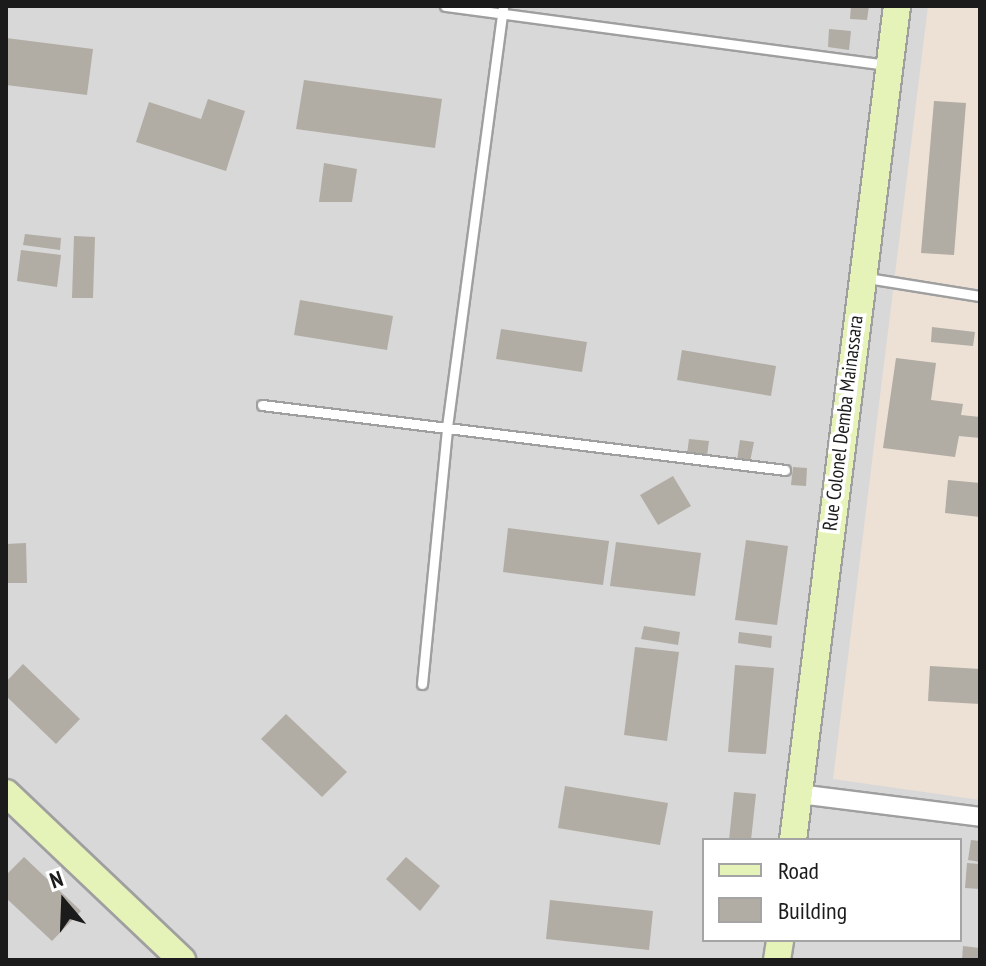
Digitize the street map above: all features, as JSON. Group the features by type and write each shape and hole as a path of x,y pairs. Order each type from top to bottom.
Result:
{"street":[{"name":"Rue Colonel Demba Mainassara","path":"793,838 860,277 897,6"},
{"path":"6,793 182,960"},
{"path":"799,794 980,817"}],"lane":[{"path":"445,6 503,9 889,66"},
{"path":"422,684 447,427 503,9"},
{"path":"860,277 980,296"},
{"path":"262,405 785,470"}],"shaded area":[{"path":"6,6 980,6 980,960 6,960"},
{"path":"928,6 980,6 980,800 833,779"}],"building":[{"path":"851,6 869,6 867,20 850,19"},
{"path":"829,29 851,31 849,50 828,47"},
{"path":"6,38 93,49 87,95 6,85"},
{"path":"304,80 442,99 435,148 296,129"},
{"path":"208,99 245,111 226,171 136,142 149,102 201,119"},
{"path":"934,101 966,103 954,255 921,253"},
{"path":"324,163 357,169 352,202 319,202"},
{"path":"25,234 61,238 60,250 23,245"},
{"path":"74,236 95,237 93,298 72,298"},
{"path":"21,250 61,255 57,287 17,281"},
{"path":"300,300 393,316 387,350 294,335"},
{"path":"932,327 975,332 973,346 931,342"},
{"path":"501,329 587,342 582,372 496,359"},
{"path":"682,350 776,366 771,396 677,380"},
{"path":"896,358 936,363 931,400 963,404 961,415 980,417 980,438 959,436 955,457 883,448"},
{"path":"689,439 709,441 707,456 687,454"},
{"path":"740,440 754,442 750,462 737,460"},
{"path":"793,467 807,468 806,486 791,485"},
{"path":"673,476 691,506 658,525 640,495"},
{"path":"948,480 980,483 980,517 945,513"},
{"path":"508,528 609,541 603,585 503,572"},
{"path":"746,540 788,546 777,625 735,620"},
{"path":"616,542 701,553 695,596 610,586"},
{"path":"26,543 27,583 6,583 6,544"},
{"path":"644,626 680,632 678,645 641,639"},
{"path":"739,632 772,636 771,648 738,643"},
{"path":"635,647 679,652 667,741 624,735"},
{"path":"23,664 80,719 56,744 6,696 6,682"},
{"path":"735,665 774,668 766,754 728,752"},
{"path":"930,666 980,669 980,704 928,701"},
{"path":"286,714 347,772 322,797 261,739"},
{"path":"565,786 668,803 660,845 558,828"},
{"path":"734,792 756,794 751,838 729,838"},
{"path":"971,840 980,841 980,862 968,860"},
{"path":"24,857 81,911 52,941 6,898 6,875"},
{"path":"406,857 440,886 420,911 386,879"},
{"path":"967,863 980,864 980,889 965,888"},
{"path":"550,900 653,911 649,950 546,939"},
{"path":"963,946 980,948 980,960 962,960"}]}
